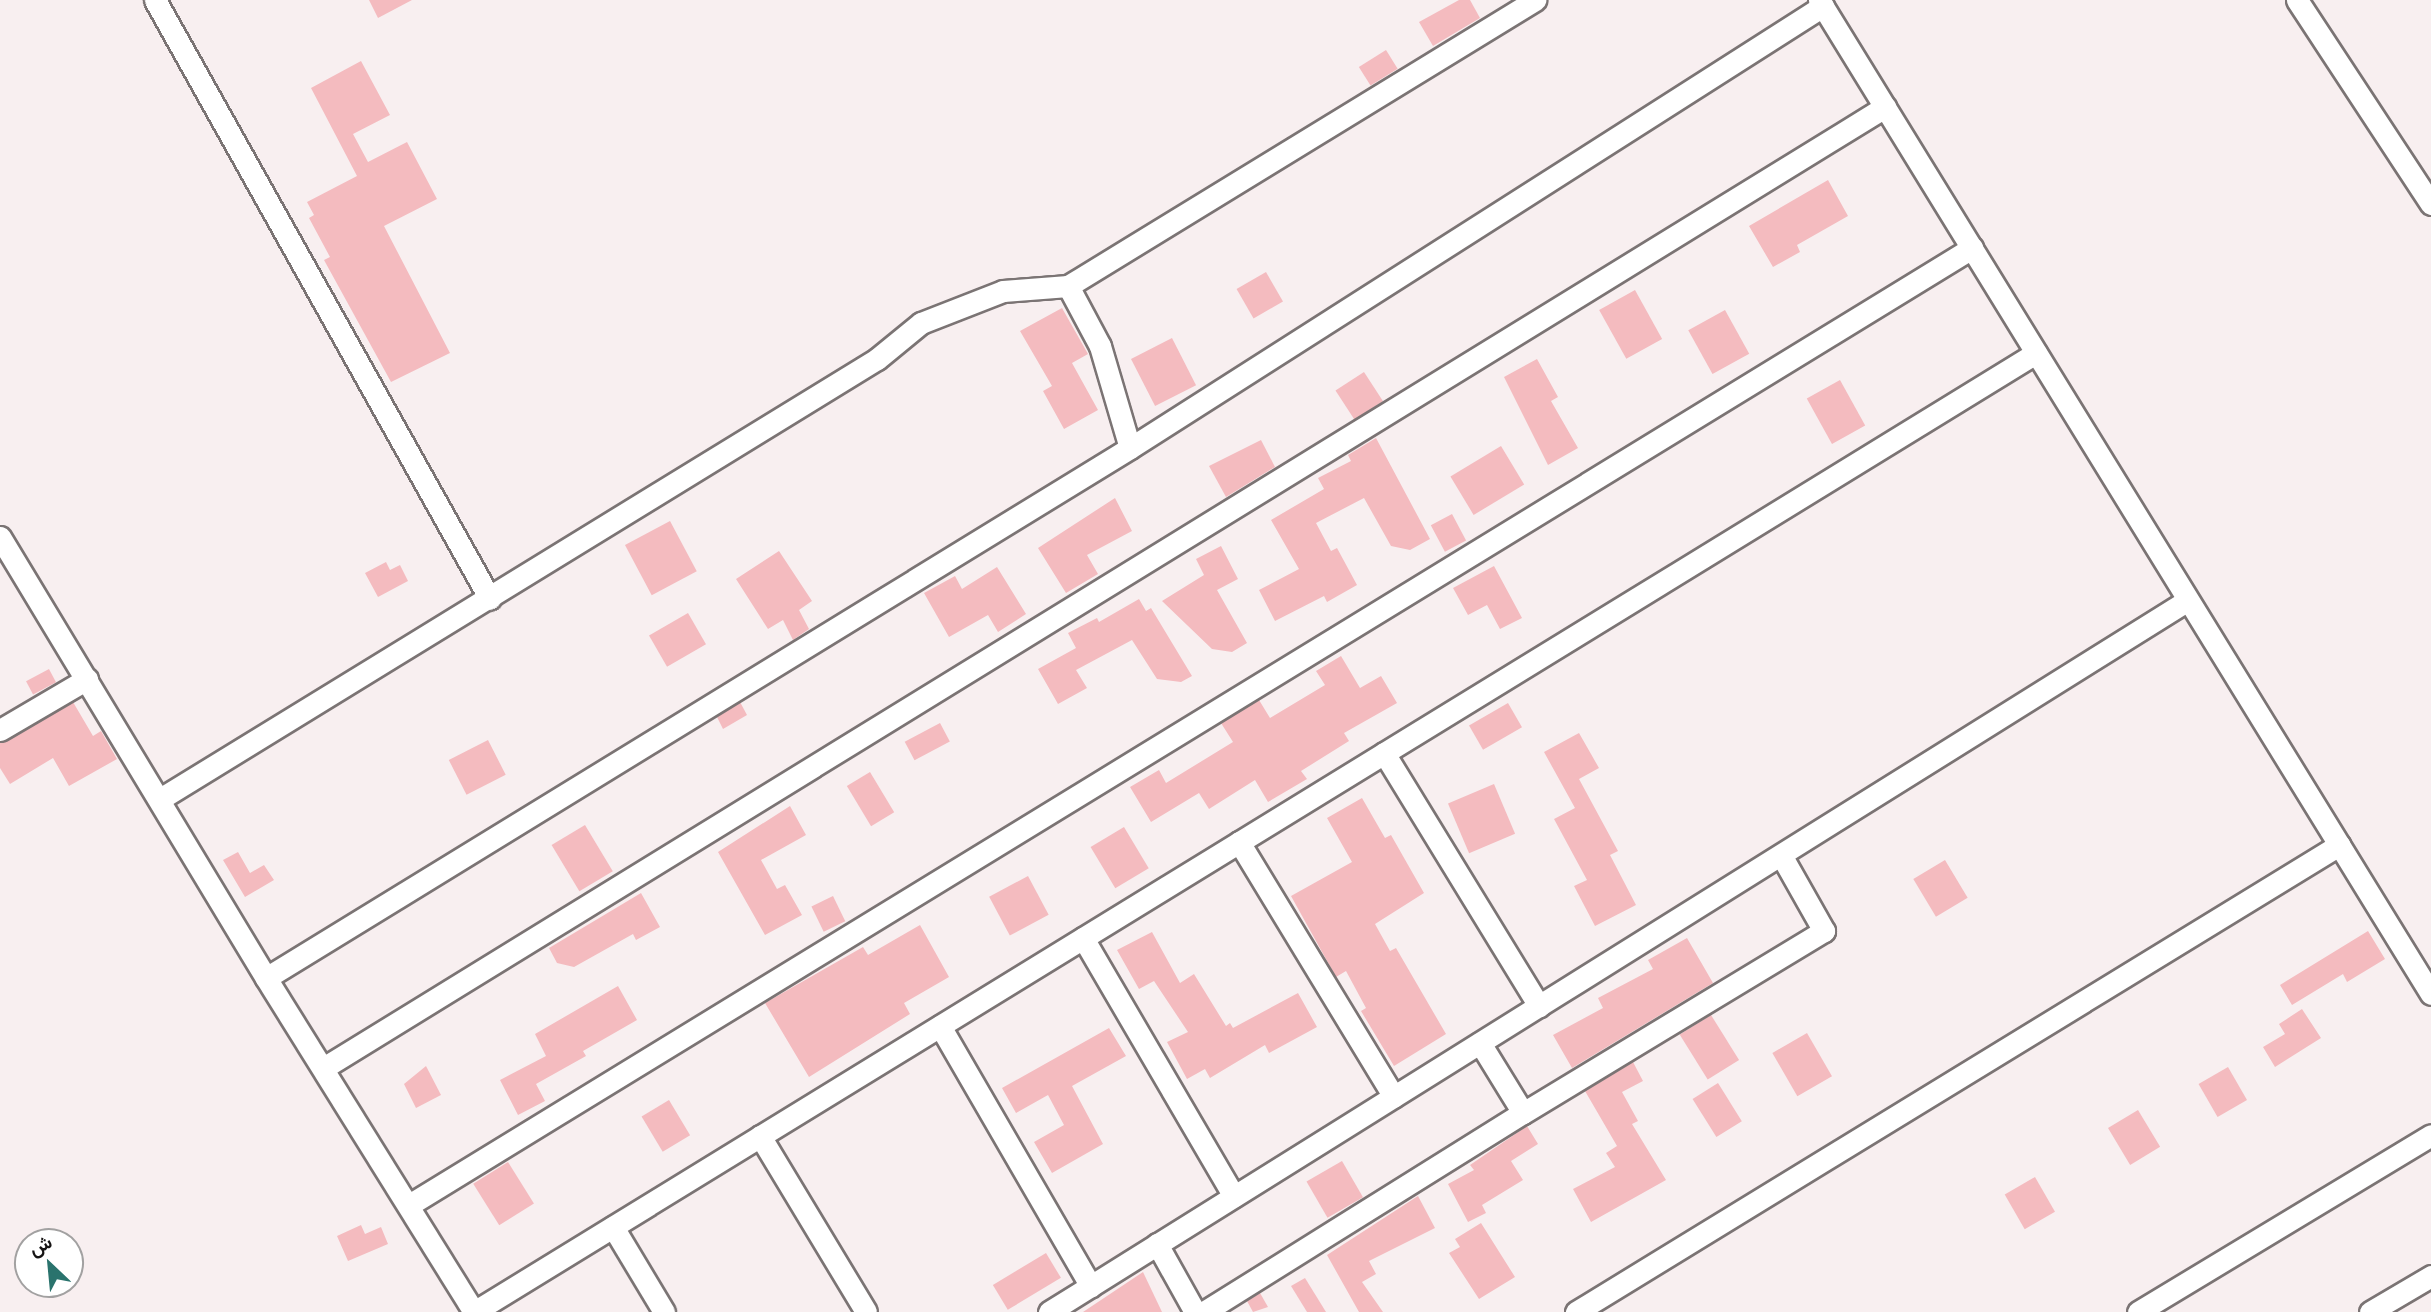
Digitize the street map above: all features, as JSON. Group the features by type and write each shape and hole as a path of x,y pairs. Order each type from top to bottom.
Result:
{"street":[{"path":"155,0 490,599"},
{"path":"160,799 490,599 877,359 921,323 1003,292 1068,286 1535,0"},
{"path":"2297,0 2431,204"},
{"path":"266,978 1130,448 1821,3 2431,994"},
{"path":"325,1067 1885,107"},
{"path":"409,1205 1972,248"},
{"path":"1068,286 1100,345 1130,448"},
{"path":"0,537 266,978 325,1067 474,1312 2036,353"},
{"path":"1049,1312 2188,600"},
{"path":"0,730 87,679"},
{"path":"1384,753 1539,1006"},
{"path":"1239,842 1394,1097"},
{"path":"1576,1312 2339,845"},
{"path":"1204,1312 1523,1112 1824,931 1781,855"},
{"path":"1083,938 1234,1196"},
{"path":"940,1026 1091,1286"},
{"path":"1480,1043 1523,1112"},
{"path":"2138,1312 2431,1135"},
{"path":"760,1136 866,1312"},
{"path":"613,1227 664,1312"},
{"path":"1157,1244 1195,1312"},
{"path":"2370,1312 2431,1276"}],"building":[{"path":"369,0 412,0 378,18"},
{"path":"1459,0 1470,0 1480,18 1433,46 1419,22"},
{"path":"1386,50 1398,69 1371,86 1359,67"},
{"path":"361,61 390,115 353,134 368,162 407,142 437,199 384,226 450,353 391,382 324,260 330,257 309,218 314,215 307,202 357,176 311,88"},
{"path":"1828,180 1848,216 1797,245 1800,252 1773,267 1749,226"},
{"path":"1266,272 1283,301 1254,318 1237,289"},
{"path":"1635,290 1662,339 1626,359 1599,310"},
{"path":"1062,308 1088,354 1072,363 1098,410 1064,429 1043,391 1052,386 1020,331"},
{"path":"1725,310 1749,354 1713,374 1688,330"},
{"path":"1172,338 1196,385 1155,406 1131,359"},
{"path":"1537,359 1558,397 1551,401 1578,448 1548,465 1504,377"},
{"path":"1364,372 1383,401 1355,420 1335,391"},
{"path":"1840,380 1865,425 1832,444 1807,398"},
{"path":"1376,438 1430,539 1410,550 1391,546 1364,498 1316,523 1331,551 1337,548 1357,585 1327,602 1324,596 1275,621 1259,590 1299,569 1271,520 1324,489 1318,478 1351,461 1348,455"},
{"path":"1261,440 1275,467 1226,497 1209,466"},
{"path":"1501,446 1524,485 1474,515 1450,476"},
{"path":"1115,498 1132,531 1087,555 1098,574 1066,593 1038,548"},
{"path":"1452,514 1466,540 1445,552 1431,525"},
{"path":"670,521 697,571 652,595 625,545"},
{"path":"1221,546 1238,579 1217,590 1247,643 1232,652 1212,649 1162,601 1204,575 1196,559"},
{"path":"779,551 812,601 799,610 809,629 793,640 783,620 768,629 736,579"},
{"path":"386,562 390,570 400,565 408,581 378,597 365,573"},
{"path":"1494,566 1522,618 1500,629 1487,605 1468,615 1453,588"},
{"path":"997,567 1026,614 998,632 988,615 949,637 924,593 955,576 962,589"},
{"path":"1139,599 1146,611 1151,608 1192,676 1181,682 1157,679 1132,640 1076,670 1087,688 1058,704 1038,669 1076,648 1068,633 1097,618 1099,622"},
{"path":"688,613 706,644 667,667 649,636"},
{"path":"1341,656 1360,688 1381,676 1397,703 1344,733 1349,741 1301,771 1307,779 1268,802 1255,780 1209,809 1199,793 1151,822 1130,787 1159,770 1166,783 1233,742 1221,723 1259,700 1270,718 1325,685 1316,671"},
{"path":"49,669 56,682 33,694 26,681"},
{"path":"73,702 93,736 101,731 117,759 69,786 53,758 10,784 0,768 0,743"},
{"path":"740,702 747,715 723,729 717,717"},
{"path":"1508,703 1522,727 1483,750 1469,726"},
{"path":"940,723 950,742 915,760 905,742"},
{"path":"1579,733 1599,768 1579,779 1618,851 1610,855 1636,905 1595,926 1574,886 1587,880 1554,819 1575,808 1544,752"},
{"path":"488,740 506,775 467,795 449,760"},
{"path":"870,772 894,812 871,826 847,786"},
{"path":"1494,784 1515,834 1469,853 1448,804"},
{"path":"1362,798 1385,838 1391,835 1424,893 1375,924 1390,951 1396,948 1446,1034 1394,1066 1361,1011 1366,1008 1346,971 1336,977 1291,896 1352,862 1327,818"},
{"path":"790,806 806,835 761,860 777,889 785,885 802,915 765,935 718,852"},
{"path":"585,825 613,871 579,891 552,845"},
{"path":"1124,827 1149,868 1115,888 1091,847"},
{"path":"238,852 250,873 264,865 274,880 245,897 223,860"},
{"path":"1945,860 1968,898 1936,917 1913,879"},
{"path":"1028,876 1049,915 1010,936 989,897"},
{"path":"641,893 660,927 636,940 633,934 574,967 557,963 549,948"},
{"path":"833,896 845,921 824,932 811,907"},
{"path":"920,925 949,977 904,1003 910,1014 809,1077 765,1003 863,947 868,955"},
{"path":"2368,931 2385,959 2347,982 2343,974 2292,1005 2280,985"},
{"path":"1152,932 1180,983 1194,974 1226,1026 1230,1023 1233,1028 1298,993 1317,1027 1269,1053 1265,1045 1210,1078 1205,1069 1187,1079 1167,1042 1188,1032 1154,981 1139,989 1117,950"},
{"path":"1687,938 1713,983 1572,1068 1553,1035 1603,1008 1598,998 1653,969 1648,960"},
{"path":"618,986 637,1020 583,1051 586,1056 536,1084 545,1101 518,1115 500,1080 546,1056 535,1034"},
{"path":"2302,1009 2321,1038 2275,1067 2263,1047 2285,1034 2279,1024"},
{"path":"1711,1015 1739,1060 1708,1080 1680,1035"},
{"path":"1109,1028 1126,1056 1072,1086 1103,1144 1052,1173 1034,1142 1064,1125 1048,1095 1016,1113 1002,1088"},
{"path":"1807,1033 1832,1076 1797,1096 1772,1053"},
{"path":"1633,1062 1643,1081 1622,1092 1638,1121 1632,1124 1666,1180 1591,1222 1573,1189 1615,1167 1606,1153 1617,1146 1585,1091"},
{"path":"426,1066 441,1095 416,1108 404,1084"},
{"path":"2228,1067 2247,1100 2218,1117 2199,1084"},
{"path":"1718,1083 1742,1121 1716,1137 1693,1099"},
{"path":"669,1100 690,1135 663,1152 642,1116"},
{"path":"2138,1110 2160,1147 2130,1165 2108,1128"},
{"path":"1527,1126 1538,1144 1511,1161 1523,1180 1482,1205 1486,1213 1468,1222 1448,1184 1474,1170 1470,1165"},
{"path":"1342,1161 1363,1197 1327,1218 1306,1182"},
{"path":"508,1162 534,1204 499,1225 473,1184"},
{"path":"2035,1177 2055,1212 2025,1229 2005,1194"},
{"path":"1418,1196 1435,1228 1369,1261 1376,1274 1362,1282 1383,1312 1359,1312 1327,1255"},
{"path":"1481,1223 1515,1277 1479,1299 1449,1253 1460,1247 1455,1239"},
{"path":"361,1225 365,1234 381,1227 388,1244 348,1261 337,1236"},
{"path":"1046,1253 1061,1278 1008,1310 993,1285"},
{"path":"1143,1272 1162,1312 1083,1312"},
{"path":"1305,1278 1326,1312 1307,1312 1291,1286"},
{"path":"1260,1293 1268,1307 1253,1312 1247,1301"}]}
